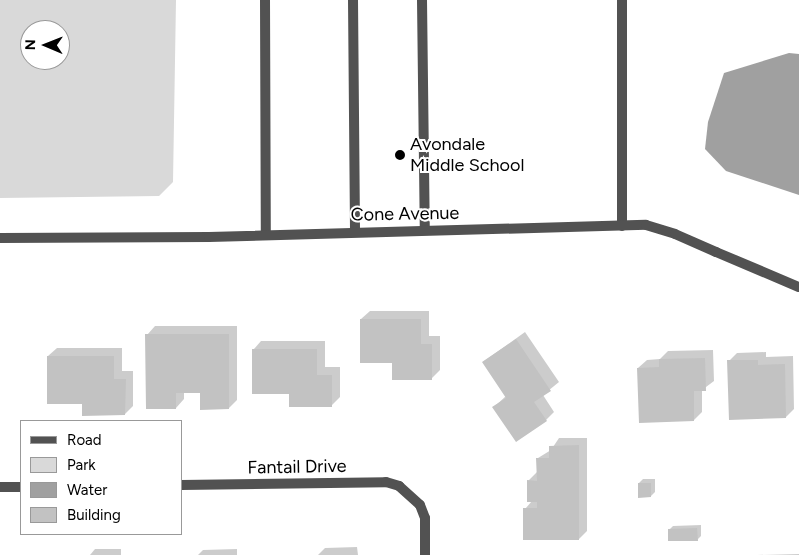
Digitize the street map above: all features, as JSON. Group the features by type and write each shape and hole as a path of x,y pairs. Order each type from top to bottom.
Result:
{"street":[{"path":"265,0 266,235"},
{"path":"353,0 355,232"},
{"path":"422,0 425,230"},
{"path":"622,0 622,226"},
{"name":"Cone Avenue","path":"0,238 266,235 622,226 659,228 799,287"},
{"name":"Fantail Drive","path":"182,485 386,482 399,486 420,505 425,518 425,555"},
{"path":"0,487 20,487"}],"green space":[{"path":"0,0 176,0 173,182 159,196 0,198"}],"water":[{"path":"789,53 799,54 799,195 726,171 705,149 708,122 724,73"}],"building":[{"path":"360,319 421,319 421,344 432,344 432,380 392,380 392,363 360,363"},
{"path":"145,334 229,334 229,409 200,410 200,393 176,393 176,409 146,409"},
{"path":"516,339 551,391 534,402 547,421 516,442 492,407 506,398 482,362"},
{"path":"252,349 317,349 317,375 332,375 332,407 289,407 289,394 252,394"},
{"path":"47,356 114,356 114,379 126,379 125,415 82,416 82,404 47,404"},
{"path":"705,358 706,391 694,391 694,421 639,423 637,368 659,367 659,359"},
{"path":"727,360 758,360 758,365 785,364 786,418 729,420"},
{"path":"579,445 579,540 523,540 523,508 537,508 537,502 527,502 527,480 537,481 536,458 549,458 549,446"},
{"path":"638,483 651,483 651,497 638,498"},
{"path":"697,528 698,541 668,541 668,529"}],"place":[{"name":"Avondale Middle School","path":"400,155"}]}
